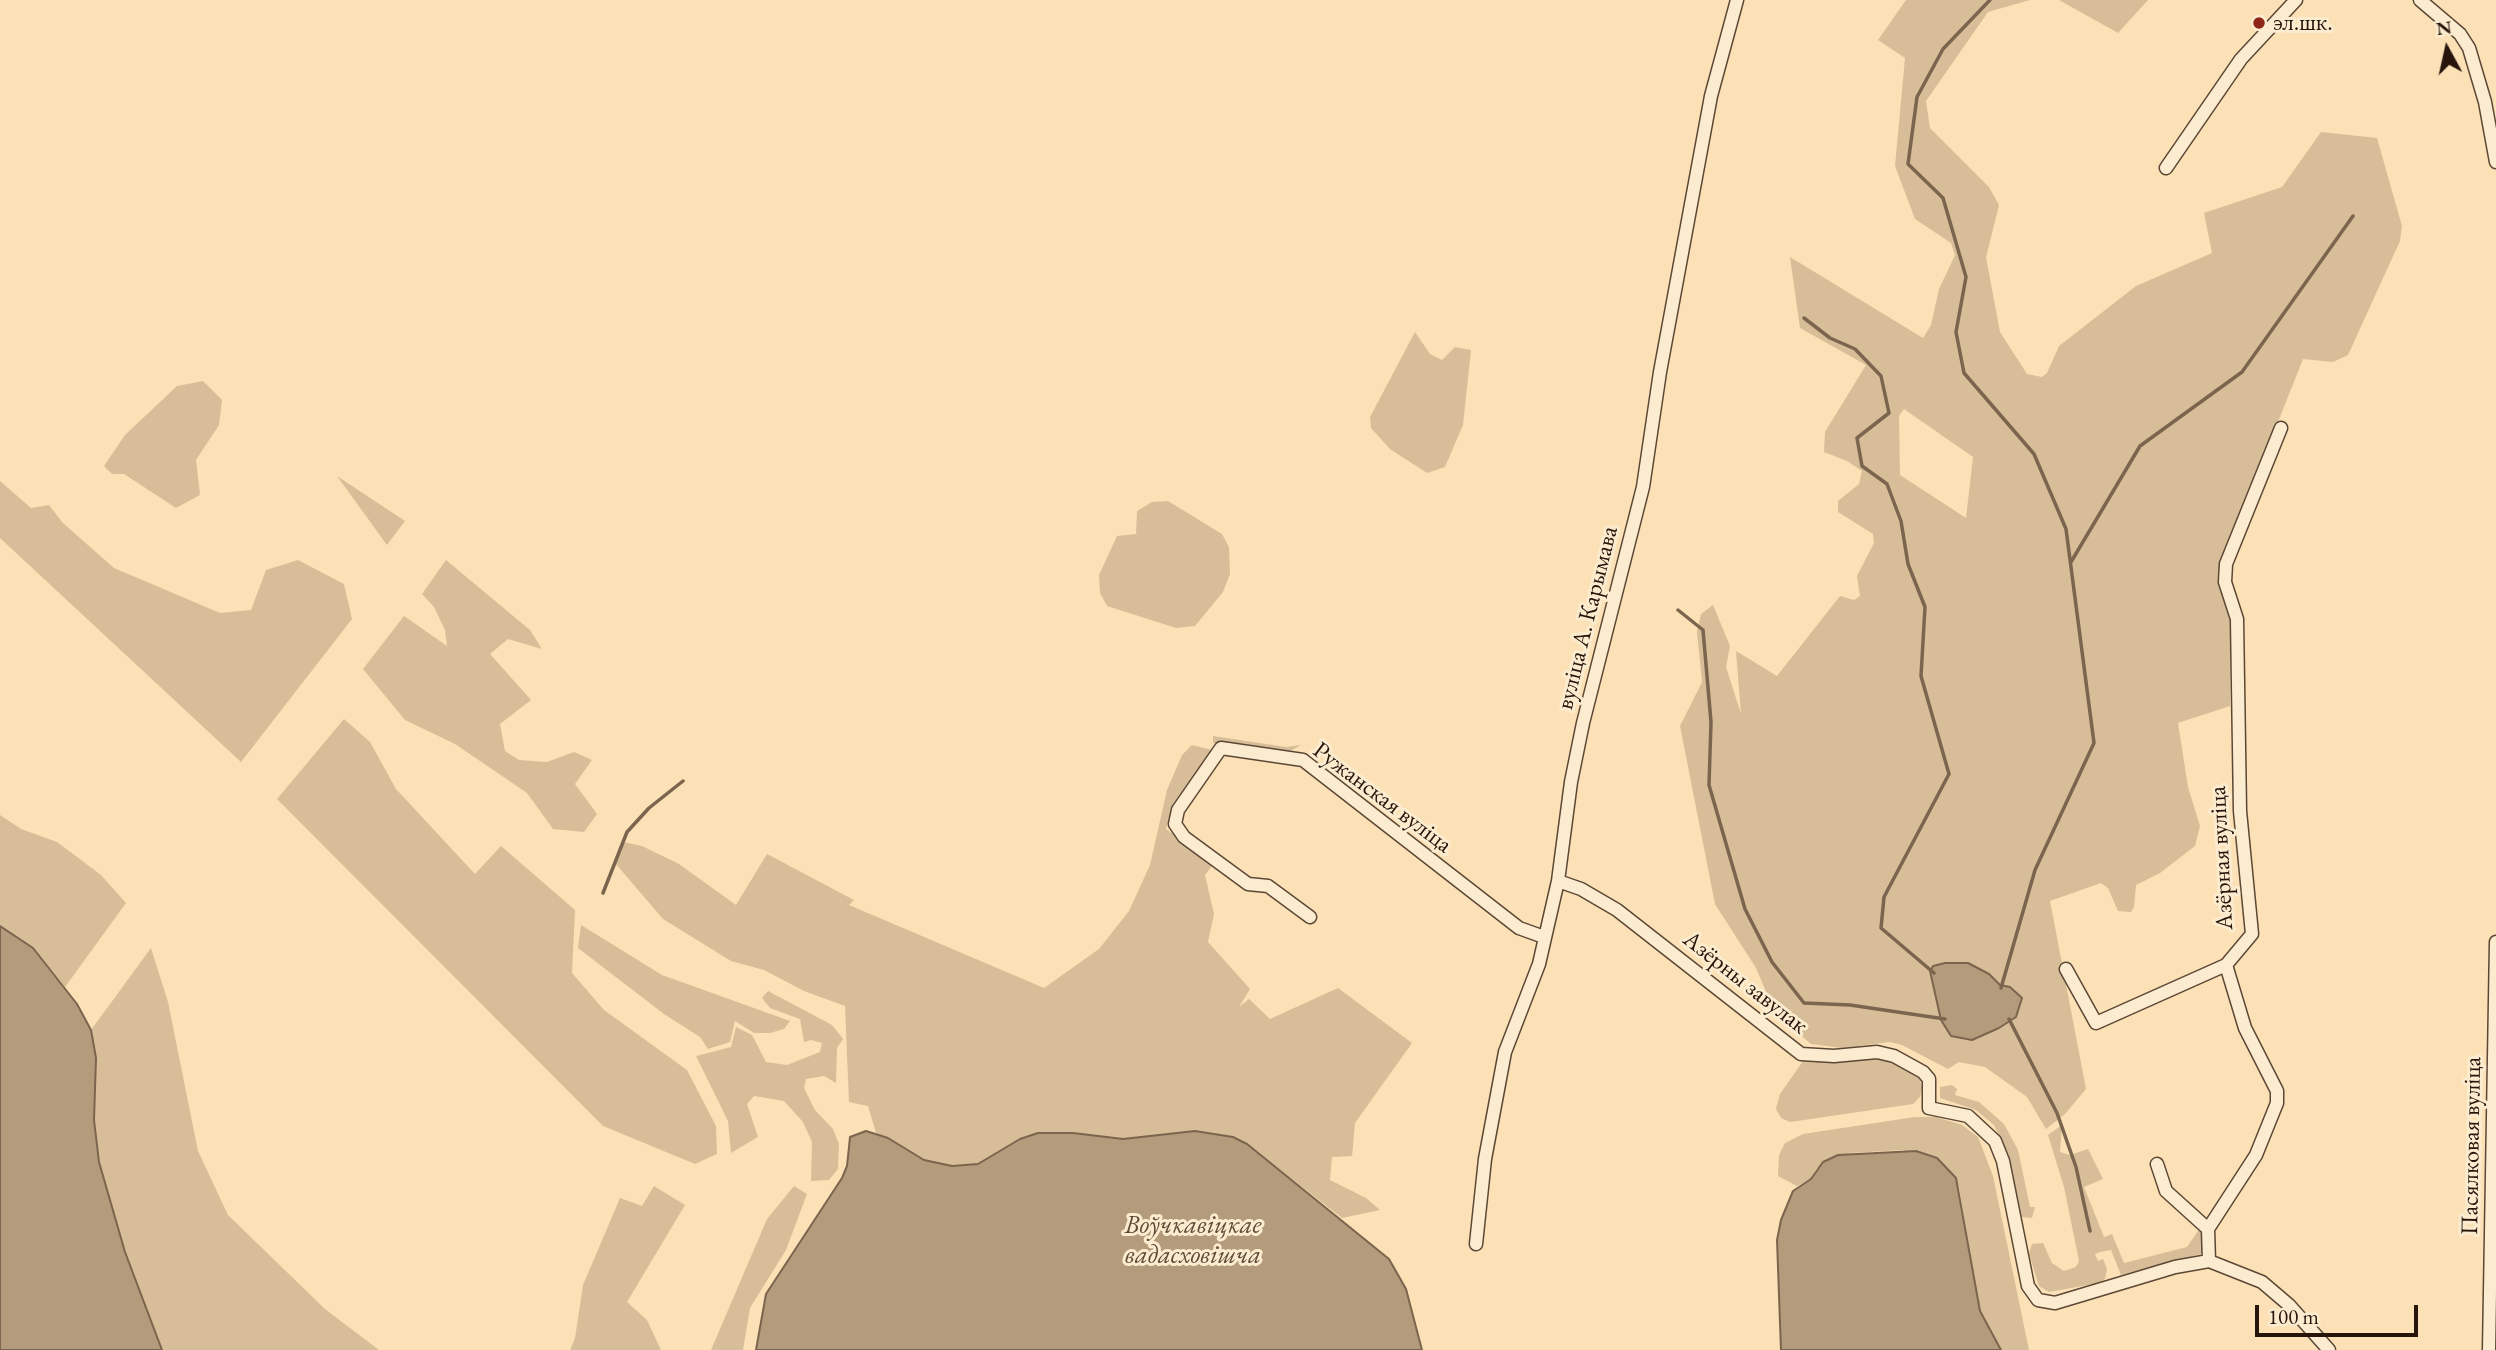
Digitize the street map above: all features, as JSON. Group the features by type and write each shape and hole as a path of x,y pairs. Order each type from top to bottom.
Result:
{"street":[{"name":"вуліца А. Карымава","path":"1476,1244 1485,1159 1505,1052 1539,964 1558,881 1571,782 1643,487 1660,372 1711,96 1737,0"},
{"path":"2166,168 2241,59 2296,0"},
{"path":"2420,0 2460,34 2469,48 2485,102 2496,162"},
{"name":"Азёрная вуліца","path":"2208,1228 2256,1155 2277,1103 2277,1091 2245,1028 2226,965 2252,934 2240,811 2237,619 2225,582 2227,564 2281,428"},
{"name":"Ружанская вуліца","path":"1310,917 1268,886 1248,884 1184,837 1175,824 1178,810 1221,748 1303,761 1519,928 1544,937"},
{"name":"Азёрны завулак","path":"1558,881 1581,889 1617,910 1801,1054 1834,1056 1877,1052 1894,1056 1923,1072 1929,1079 1929,1108 1968,1116 1983,1126 1995,1142 2003,1161 2028,1286 2038,1300 2055,1303 2175,1267 2209,1261"},
{"name":"Пасялковая вуліца","path":"2489,1350 2496,942"},
{"path":"2066,969 2096,1023 2226,965"},
{"path":"2157,1164 2166,1191 2208,1228 2209,1261 2262,1282 2289,1305 2329,1350"}],"shaded area":[{"path":"1906,0 2030,0 1988,12 1926,101 1930,128 1989,187 1999,205 1986,257 2000,332 2027,374 2042,377 2047,373 2059,346 2136,286 2212,253 2204,213 2282,187 2321,132 2377,138 2402,226 2400,241 2348,355 2333,362 2303,359 2218,573 2230,620 2230,706 2178,723 2188,787 2200,826 2195,846 2160,873 2136,885 2131,912 2118,911 2108,888 2101,883 2050,901 2086,1089 2065,1114 2046,1129 2027,1097 1985,1067 1959,1062 1948,1069 1902,1045 1890,1042 1842,1048 1811,1044 1775,1013 1756,968 1715,904 1680,726 1702,682 1697,632 1701,614 1713,605 1730,646 1726,667 1741,714 1736,651 1777,676 1840,596 1854,600 1860,596 1857,576 1874,543 1873,534 1838,512 1838,501 1859,484 1862,471 1847,461 1824,452 1825,432 1866,365 1800,328 1790,257 1923,338 1931,325 1939,289 1955,255 1951,243 1915,219 1895,166 1905,58 1878,40","holes":["1904,409 1973,457 1966,518 1900,475 1899,416","1968,963 1989,974 2000,985 2011,987 2022,998 2016,1017 1999,1029 1972,1040 1951,1036 1941,1020 1930,971 1934,966"]},
{"path":"2059,0 2148,0 2118,33"},
{"path":"1415,332 1430,354 1442,360 1455,347 1471,350 1463,425 1445,467 1427,473 1390,449 1371,428 1370,417"},
{"path":"203,381 222,400 219,425 196,460 200,495 176,508 124,474 112,474 104,466 125,435 177,386"},
{"path":"337,476 405,521 387,545"},
{"path":"0,481 31,508 49,505 63,523 114,568 220,613 251,610 266,570 298,560 344,584 352,619 241,762 0,538"},
{"path":"1168,501 1222,534 1229,547 1230,574 1223,592 1195,626 1176,628 1107,606 1100,593 1099,575 1117,536 1136,534 1137,511 1152,502"},
{"path":"446,560 530,630 542,649 508,639 490,654 531,700 500,724 505,751 519,760 547,762 574,752 592,760 575,784 597,814 584,832 553,829 527,793 455,744 405,720 363,669 404,616 447,646 445,630 434,607 422,594"},
{"path":"344,719 370,742 396,789 475,874 501,846 575,910 572,973 604,1010 687,1070 716,1126 717,1154 695,1164 603,1126 277,799"},
{"path":"1213,736 1286,747 1301,745 1287,753 1213,743"},
{"path":"1192,745 1212,750 1173,804 1166,829 1214,863 1205,875 1214,914 1208,942 1250,989 1239,1007 1249,999 1270,1019 1338,988 1412,1043 1355,1123 1352,1156 1332,1157 1330,1180 1366,1198 1380,1210 1342,1218 1247,1144 1172,1133 1123,1139 1073,1133 1038,1133 978,1164 952,1166 924,1160 876,1133 868,1106 849,1102 845,1006 804,991 764,970 731,961 663,919 615,863 623,842 642,846 679,864 736,905 767,854 854,900 849,905 1044,988 1099,949 1129,911 1150,865 1167,790 1182,755"},
{"path":"0,815 21,829 57,842 101,875 126,903 65,987 33,948 0,926"},
{"path":"581,925 662,975 790,1021 784,1029 770,1033 754,1033 735,1021 730,1042 708,1049 700,1037 664,1014 578,948"},
{"path":"151,948 168,1002 198,1151 228,1215 325,1309 379,1350 162,1350 125,1252 99,1162 94,1120 96,1058 91,1030"},
{"path":"768,991 832,1025 843,1039 837,1048 836,1083 824,1076 806,1079 804,1088 815,1110 833,1129 839,1144 838,1169 829,1180 811,1181 812,1142 803,1122 784,1101 754,1096 747,1104 758,1137 731,1153 728,1121 696,1056 731,1047 736,1027 752,1035 766,1062 787,1065 820,1052 822,1043 811,1040 804,1042 800,1019 770,1008 762,998"},
{"path":"1872,1056 1891,1060 1920,1080 1920,1097 1913,1104 1790,1122 1781,1118 1776,1109 1780,1094 1803,1061 1833,1062"},
{"path":"1952,1085 1957,1089 1955,1095 1979,1102 2004,1124 2018,1150 2030,1207 2035,1207 2032,1218 2021,1217 2009,1156 1994,1125 1976,1110 1940,1098 1940,1087"},
{"path":"1915,1117 1936,1117 1962,1125 1978,1137 1993,1176 2029,1350 2001,1350 1980,1311 1959,1187 1903,1150 1850,1153 1817,1168 1811,1179 1797,1186 1778,1176 1779,1155 1785,1143 1803,1134"},
{"path":"2062,1125 2060,1152 2070,1155 2088,1149 2103,1179 2084,1187 2104,1237 2112,1234 2124,1263 2187,1247 2200,1228 2205,1251 2121,1275 2111,1250 2100,1252 2095,1254 2098,1261 2103,1259 2107,1269 2105,1279 2099,1283 2049,1292 2039,1286 2029,1254 2032,1244 2043,1243 2052,1263 2064,1271 2076,1267 2079,1261 2064,1187 2048,1135"},
{"path":"654,1186 685,1205 627,1302 647,1320 661,1350 570,1350 575,1338 583,1285 620,1198 642,1206"},
{"path":"794,1186 807,1194 786,1250 750,1308 743,1350 711,1350 767,1219"}],"water":[{"path":"0,926 33,948 77,1004 91,1030 96,1058 94,1120 99,1162 125,1252 162,1350 0,1350"},
{"path":"1968,963 1989,974 2000,985 2010,987 2022,998 2016,1017 1972,1040 1951,1036 1941,1020 1930,971 1933,966"},
{"name":"Воўчкавіцкае вадасховішча","path":"866,1131 888,1138 924,1160 952,1166 978,1164 1020,1139 1038,1133 1073,1133 1123,1139 1195,1131 1233,1137 1247,1144 1389,1259 1406,1289 1422,1350 756,1350 766,1294 842,1178 847,1166 850,1137"},
{"path":"1916,1151 1937,1158 1956,1178 1980,1311 2001,1350 1781,1350 1777,1240 1781,1220 1793,1191 1811,1179 1823,1162 1838,1155"}],"waterway":[{"path":"1990,0 1943,49 1917,97 1908,164 1943,198 1966,277 1956,332 1964,373 2034,454 2066,529 2094,743 2035,870 2001,988"},
{"path":"2071,562 2140,446 2242,372 2353,216"},
{"path":"1804,318 1830,338 1855,349 1881,376 1889,413 1857,438 1862,466 1887,484 1901,521 1908,564 1925,607 1921,676 1949,774 1884,897 1881,928 1934,973"},
{"path":"1678,610 1703,630 1711,722 1709,785 1745,909 1772,962 1804,1003 1850,1005 1945,1019"},
{"path":"603,893 627,832 649,808 683,781"},
{"path":"2009,1019 2057,1113 2076,1167 2090,1231"}],"place":[{"name":"эл.шк.","path":"2259,23"}]}
